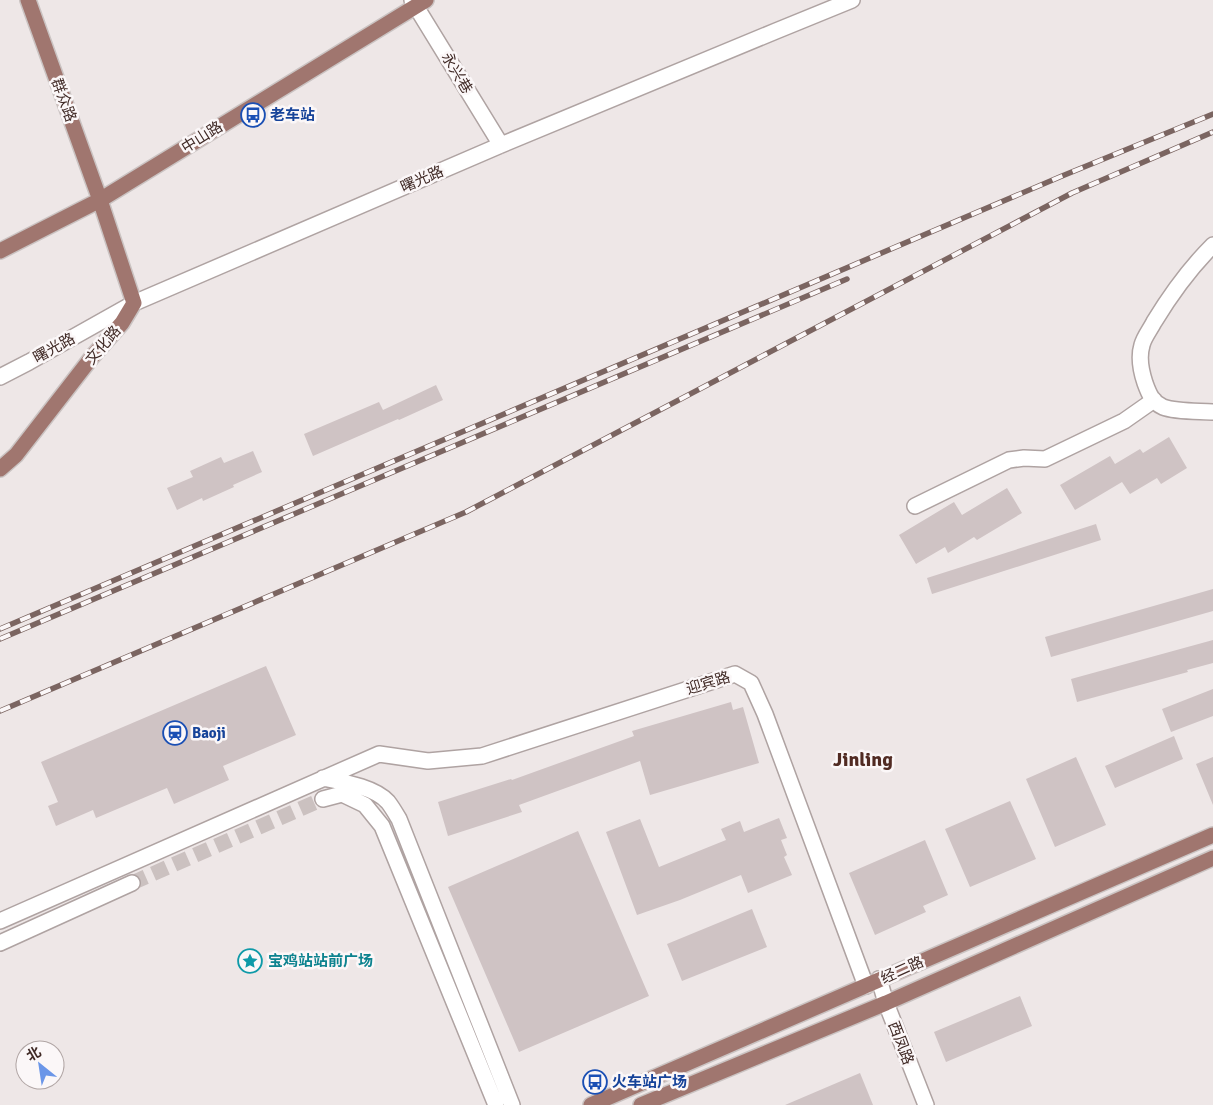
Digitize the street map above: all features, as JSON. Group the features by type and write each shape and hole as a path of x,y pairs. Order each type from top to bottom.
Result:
{"main road":[{"name":"群众路","path":"28,0 100,200"},
{"name":"中山路","path":"0,251 100,200 418,2"},
{"path":"100,200 134,303"},
{"name":"文化路","path":"0,470 16,456 92,357 122,323 134,303"},
{"name":"经二路","path":"591,1105 1213,835"},
{"name":"经二路","path":"641,1105 886,1004 1213,858"}],"street":[{"name":"曙光路","path":"0,377 134,303 502,145 766,34 852,0"},
{"name":"永兴巷","path":"418,2 502,145"},
{"path":"1213,245 1201,257 1163,306 1144,340 1140,357 1140,366 1150,396 1154,400 1164,407 1171,409 1213,412"},
{"path":"915,506 1009,460 1024,458 1045,460 1124,421 1154,400"},
{"name":"迎宾路","path":"323,778 379,754 428,761 482,756 735,674 751,683 765,714 872,983"},
{"path":"0,921 323,778 344,782 373,792 388,802 399,819 512,1105"},
{"path":"323,799 342,794 365,805 382,826 496,1105"},
{"path":"0,943 132,883"},
{"name":"西凤路","path":"872,983 886,1004 926,1105"}],"building":[{"path":"436,385 443,400 313,456 304,434 379,402 383,410"},
{"path":"1169,437 1187,468 1161,484 1157,478 1130,494 1122,482 1075,510 1060,485 1110,456 1115,464 1140,449 1143,453"},
{"path":"253,451 262,472 203,501 202,498 177,510 167,488 193,477 190,471 221,457 224,463"},
{"path":"1007,488 1022,513 977,540 974,537 948,553 945,547 916,564 899,535 954,502 962,515"},
{"path":"1096,524 1101,540 932,594 927,578"},
{"path":"1213,589 1213,611 1051,657 1045,637"},
{"path":"1213,640 1213,663 1187,670 1188,672 1077,702 1071,679"},
{"path":"266,666 296,735 223,766 229,780 174,804 167,788 96,818 93,810 56,826 48,806 58,802 41,762"},
{"path":"1213,689 1213,716 1171,732 1162,709"},
{"path":"731,702 733,710 743,707 759,763 650,795 640,761 519,805 522,812 448,836 438,802 512,780 634,736 632,731"},
{"path":"1174,736 1183,759 1115,788 1105,766"},
{"path":"1076,757 1106,825 1055,847 1026,779"},
{"path":"1213,757 1213,805 1196,764"},
{"path":"1010,801 1036,859 970,887 945,829"},
{"path":"779,818 787,838 781,840 787,855 784,857 792,875 748,893 741,875 637,915 606,832 640,819 659,867 726,840 721,829 740,821 744,832"},
{"path":"578,831 649,996 519,1052 448,887"},
{"path":"925,840 948,895 923,906 926,912 875,935 849,873"},
{"path":"752,909 767,947 682,981 667,944"},
{"path":"1020,996 1032,1026 946,1062 934,1032"},
{"path":"860,1073 873,1105 785,1105"}],"tunnel":[{"path":"132,883 323,799"}],"railway":[{"path":"0,629 1062,176 1213,114"},
{"path":"0,711 466,512 1072,193 1213,132"},
{"path":"0,639 847,279"}],"place":[{"name":"老车站","path":"253,115"},
{"name":"Baoji","path":"175,733"},
{"name":"宝鸡站站前广场","path":"250,961"},
{"name":"火车站广场","path":"595,1082"}],"district":[{"name":"Jinling","path":"863,759"}]}
